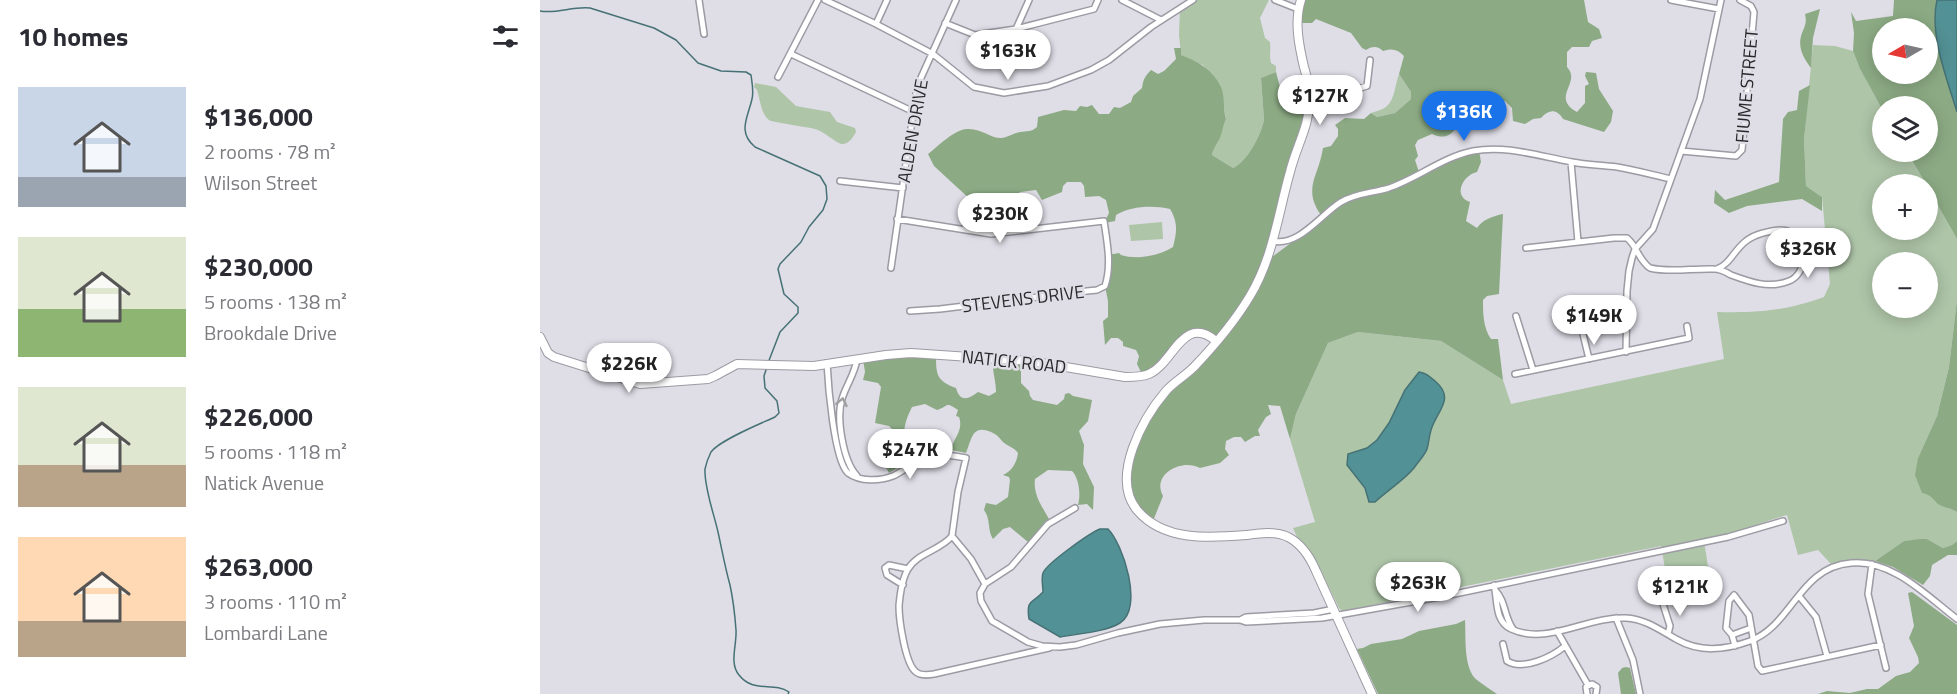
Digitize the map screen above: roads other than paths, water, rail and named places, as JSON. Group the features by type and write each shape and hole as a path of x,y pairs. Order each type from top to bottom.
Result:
{"street":[{"path":"699,0 704,34"},
{"path":"778,77 818,0"},
{"path":"825,0 933,54 974,87 1004,93 1048,86 1091,70 1109,60 1161,20 1192,0"},
{"path":"876,24 887,0"},
{"name":"ALDEN DRIVE","path":"891,268 920,80 956,0"},
{"path":"1016,29 1029,0"},
{"path":"945,22 975,35 1016,29 1094,9 1098,0"},
{"path":"1122,0 1161,20"},
{"path":"1275,0 1299,4 1299,45 1310,89 1310,108 1306,129 1289,172 1272,241 1261,276 1251,296 1193,368 1167,390 1141,430 1132,452 1126,484 1138,511 1164,529 1180,534 1215,538 1271,533 1288,537 1297,543 1308,555 1372,694"},
{"path":"1671,0 1719,9"},
{"path":"1626,352 1629,271 1635,249 1651,233 1703,91 1721,0"},
{"name":"FIUME STREET","path":"1681,151 1736,156 1742,150 1754,12 1751,6 1740,0"},
{"path":"791,54 914,112"},
{"path":"1310,89 1354,90 1367,86 1370,60"},
{"path":"1272,241 1284,242 1297,237 1332,209 1350,198 1386,189 1452,158 1471,152 1493,149 1529,152 1571,162 1619,168 1671,179"},
{"path":"1571,162 1578,242"},
{"path":"840,181 903,188"},
{"name":"STEVENS DRIVE","path":"897,219 991,234 1104,221 1109,257 1108,277 1103,287 1087,291 940,309 910,310"},
{"path":"1526,248 1627,238 1645,265 1654,269 1717,269 1755,284 1765,285 1789,282 1795,278 1801,268 1803,249 1797,238 1788,231 1776,230 1761,233 1745,240 1724,265 1717,269"},
{"path":"1516,316 1533,370"},
{"path":"1515,374 1689,338 1687,327"},
{"name":"NATICK ROAD","path":"540,337 548,353 554,357 640,384 708,378 737,364 791,366 911,353 1030,362 1134,377 1148,375 1160,366 1177,344 1189,334 1200,332 1210,335 1216,341"},
{"path":"1583,334 1589,359"},
{"path":"857,359 854,374 842,397 840,412 848,461 858,477"},
{"path":"827,363 831,405 840,454 847,471 858,477 875,480 895,475 921,459 936,454 966,458 958,492 952,536 916,560 908,569 903,585 899,611 905,649 912,667 918,674 934,674 1054,647 1076,645 1160,624 1204,620 1246,622 1336,612 1495,587 1728,537 1783,520"},
{"path":"1054,647 1032,644 992,621 981,601 980,593 985,584 1011,567 1048,524 1075,508"},
{"path":"952,536 969,555 985,584"},
{"path":"1495,587 1500,618 1507,627 1531,635 1617,618 1639,620 1684,643 1700,648 1718,649 1753,640 1779,619 1816,577 1834,566 1853,562 1872,564 1903,578 1957,619"},
{"path":"1872,564 1868,594 1886,668"},
{"path":"903,585 887,575 885,568 889,565 908,569"},
{"path":"1735,646 1732,635 1726,628 1729,601 1734,594 1749,615 1758,666 1762,671 1881,645"},
{"path":"1799,596 1816,617 1827,656"},
{"path":"1662,601 1670,626 1668,634"},
{"path":"1617,618 1633,660 1640,694"},
{"path":"1732,635 1751,628"},
{"path":"1557,631 1588,685 1587,694"},
{"path":"1503,644 1507,661 1516,664 1546,658 1565,646"},
{"path":"1588,685 1595,686 1596,694"}],"water":[{"path":"1937,0 1957,0 1957,112 1938,46 1938,18 1935,18"},
{"path":"1419,372 1426,374 1441,387 1445,399 1431,430 1427,449 1405,477 1375,502 1369,502 1365,488 1347,465 1348,454 1367,448 1377,440 1389,423 1405,390"},
{"path":"1100,529 1108,529 1125,561 1131,591 1127,615 1120,623 1107,629 1060,637 1029,619 1029,605 1043,592 1042,575 1046,568 1087,536"}],"waterway":[{"path":"540,11 590,8 654,28 676,40 698,63 721,71 746,72 751,75 753,90 745,124 746,136 755,147 820,176 826,186 827,199 823,210 809,227 801,242 778,269 784,294 798,307 798,313 780,332 768,363"},
{"path":"767,367 764,376 765,388 777,401 779,413 716,447 711,452 705,476 732,596 736,630 734,665 745,681 757,686 777,687 789,692 788,694"}]}
